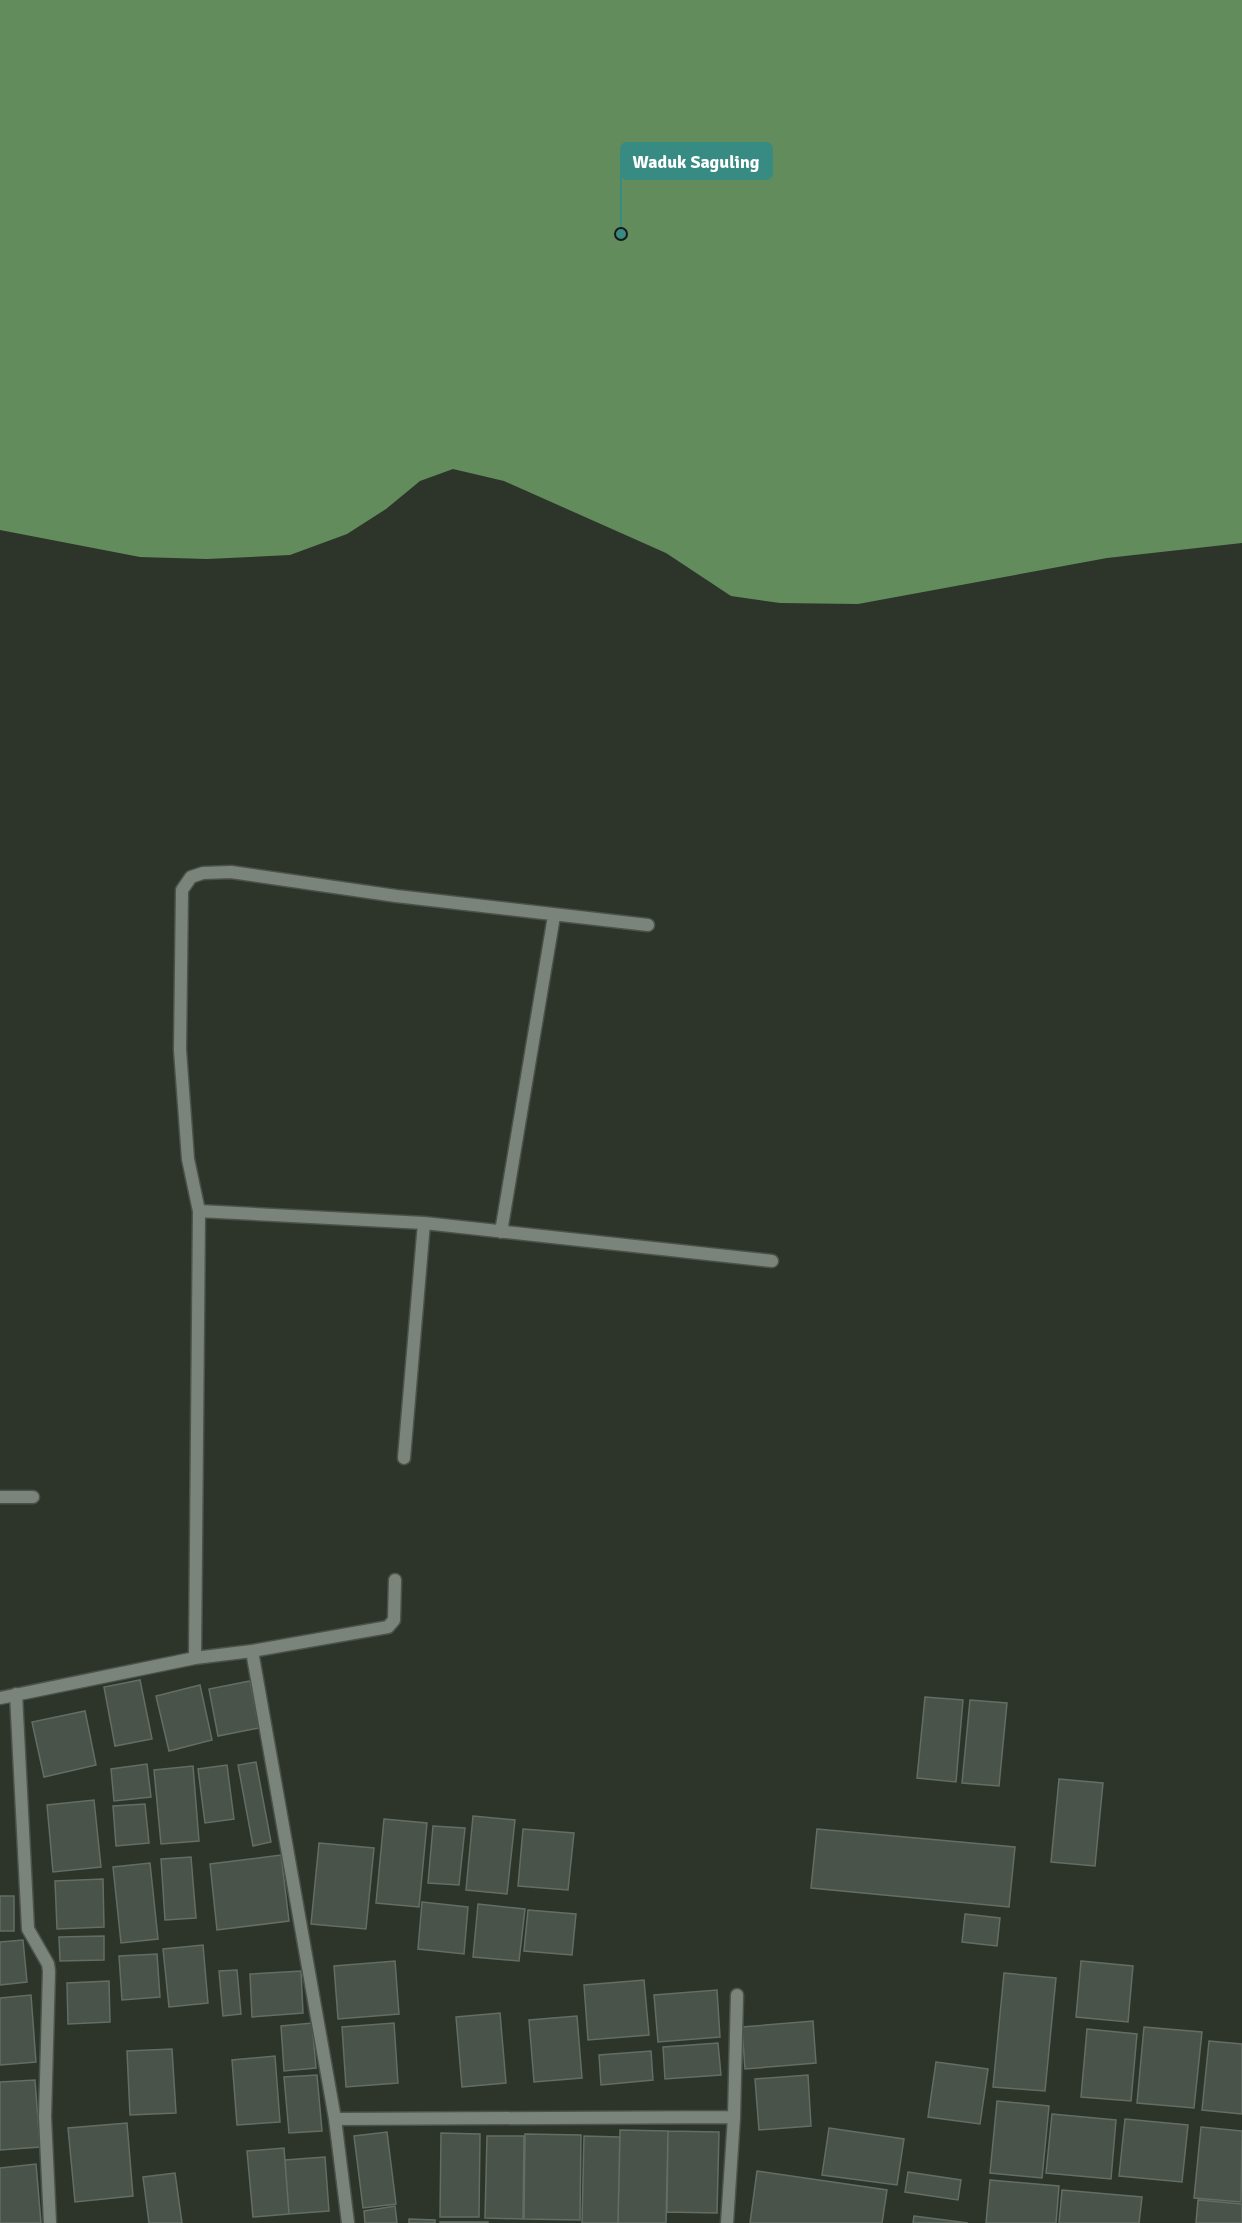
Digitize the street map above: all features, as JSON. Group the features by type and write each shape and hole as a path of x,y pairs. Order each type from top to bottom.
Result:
{"street":[{"path":"195,1658 199,1211 188,1159 180,1050 182,890 191,877 203,873 231,872 396,896 554,916 648,925"},
{"path":"501,1232 554,916"},
{"path":"199,1211 424,1223 772,1261"},
{"path":"404,1458 424,1223"},
{"path":"0,1497 33,1497"},
{"path":"0,1698 195,1658 252,1651 388,1627 394,1620 394,1580"},
{"path":"252,1651 335,2119 348,2223"},
{"path":"16,1694 28,1929 48,1964 49,1971 45,2117 50,2223"},
{"path":"727,2223 734,2117 737,1995"},
{"path":"335,2119 734,2117"}],"shaded area":[{"path":"0,0 1242,0 1242,543 1107,558 858,604 780,603 731,596 666,553 504,481 453,469 420,481 386,509 347,534 290,555 207,559 140,557 0,530"}],"building":[{"path":"140,1680 152,1739 115,1746 104,1687"},
{"path":"250,1681 259,1728 218,1736 209,1689"},
{"path":"200,1685 212,1740 169,1751 156,1696"},
{"path":"925,1697 963,1700 956,1782 917,1778"},
{"path":"970,1700 1007,1703 999,1786 962,1783"},
{"path":"85,1711 96,1765 44,1777 32,1722"},
{"path":"256,1762 271,1842 253,1846 238,1765"},
{"path":"147,1764 151,1797 114,1801 111,1769"},
{"path":"227,1765 234,1819 205,1823 198,1769"},
{"path":"193,1766 199,1841 161,1844 154,1770"},
{"path":"1059,1779 1103,1783 1095,1866 1051,1862"},
{"path":"94,1800 101,1867 53,1872 47,1805"},
{"path":"145,1804 149,1843 116,1846 113,1806"},
{"path":"473,1816 515,1820 507,1894 466,1890"},
{"path":"384,1819 427,1823 419,1907 376,1903"},
{"path":"433,1826 465,1828 459,1885 428,1883"},
{"path":"523,1829 574,1833 568,1890 518,1886"},
{"path":"817,1829 1015,1847 1009,1907 811,1888"},
{"path":"319,1843 374,1848 366,1929 311,1924"},
{"path":"281,1855 289,1921 217,1930 210,1864"},
{"path":"191,1857 196,1918 165,1920 161,1859"},
{"path":"150,1863 158,1939 121,1943 113,1867"},
{"path":"103,1879 104,1927 57,1929 55,1881"},
{"path":"0,1896 14,1896 14,1931 0,1931"},
{"path":"422,1902 468,1907 464,1954 418,1949"},
{"path":"478,1904 525,1909 519,1961 473,1957"},
{"path":"528,1910 576,1914 572,1955 524,1951"},
{"path":"965,1914 1000,1918 997,1946 962,1942"},
{"path":"104,1936 104,1960 60,1961 59,1937"},
{"path":"23,1940 27,1982 0,1985 0,1942"},
{"path":"203,1945 208,2003 169,2007 163,1949"},
{"path":"157,1954 160,1997 122,2000 119,1956"},
{"path":"395,1961 399,2014 338,2019 334,1966"},
{"path":"1081,1961 1133,1966 1128,2022 1076,2017"},
{"path":"237,1970 241,2014 223,2016 219,1971"},
{"path":"301,1971 303,2013 252,2017 250,1974"},
{"path":"1004,1973 1056,1978 1045,2091 993,2087"},
{"path":"644,1980 649,2035 588,2040 584,1985"},
{"path":"109,1981 110,2022 68,2024 67,1983"},
{"path":"717,1990 720,2037 658,2042 654,1995"},
{"path":"31,1995 36,2062 0,2065 0,1998"},
{"path":"500,2013 506,2083 462,2087 456,2017"},
{"path":"577,2016 582,2078 534,2082 529,2020"},
{"path":"813,2021 816,2063 745,2069 742,2027"},
{"path":"312,2023 316,2068 284,2071 281,2026"},
{"path":"394,2023 398,2083 346,2087 342,2027"},
{"path":"1144,2027 1202,2032 1194,2108 1137,2103"},
{"path":"1087,2029 1137,2034 1131,2101 1081,2097"},
{"path":"1209,2041 1242,2044 1242,2114 1202,2110"},
{"path":"718,2043 721,2075 665,2079 663,2047"},
{"path":"172,2049 176,2113 130,2115 127,2051"},
{"path":"651,2051 653,2080 601,2085 599,2055"},
{"path":"275,2056 280,2122 237,2125 232,2060"},
{"path":"936,2062 988,2069 980,2124 928,2117"},
{"path":"317,2075 322,2131 289,2133 284,2077"},
{"path":"808,2075 811,2126 759,2130 755,2079"},
{"path":"35,2080 40,2147 0,2150 0,2082"},
{"path":"997,2101 1049,2106 1042,2178 990,2173"},
{"path":"1052,2114 1116,2120 1111,2179 1046,2173"},
{"path":"1125,2119 1188,2125 1182,2182 1119,2176"},
{"path":"127,2123 133,2196 75,2202 68,2128"},
{"path":"1201,2127 1242,2131 1241,2202 1194,2198"},
{"path":"829,2128 904,2139 897,2185 822,2175"},
{"path":"620,2130 668,2131 666,2223 618,2223"},
{"path":"668,2131 719,2132 717,2213 667,2212"},
{"path":"387,2132 396,2204 363,2208 354,2136"},
{"path":"441,2133 480,2134 479,2217 440,2217"},
{"path":"525,2134 581,2135 580,2220 524,2219"},
{"path":"487,2136 524,2136 523,2219 485,2218"},
{"path":"584,2136 620,2137 618,2223 582,2223"},
{"path":"284,2148 289,2214 253,2217 247,2151"},
{"path":"325,2157 329,2211 289,2214 285,2160"},
{"path":"36,2164 41,2223 0,2223 0,2168"},
{"path":"757,2171 887,2190 882,2223 750,2223"},
{"path":"908,2172 961,2180 958,2200 905,2192"},
{"path":"175,2173 182,2223 149,2223 143,2177"},
{"path":"990,2180 1059,2186 1056,2223 986,2223"},
{"path":"1062,2190 1142,2197 1139,2223 1059,2223"},
{"path":"1198,2200 1242,2204 1242,2223 1196,2223"},
{"path":"395,2206 397,2223 365,2223 364,2211"},
{"path":"914,2216 968,2223 913,2223"},
{"path":"409,2219 435,2220 435,2223 409,2223"},
{"path":"488,2222 488,2223 440,2223"}],"place":[{"name":"Waduk Saguling","path":"621,234"}]}
